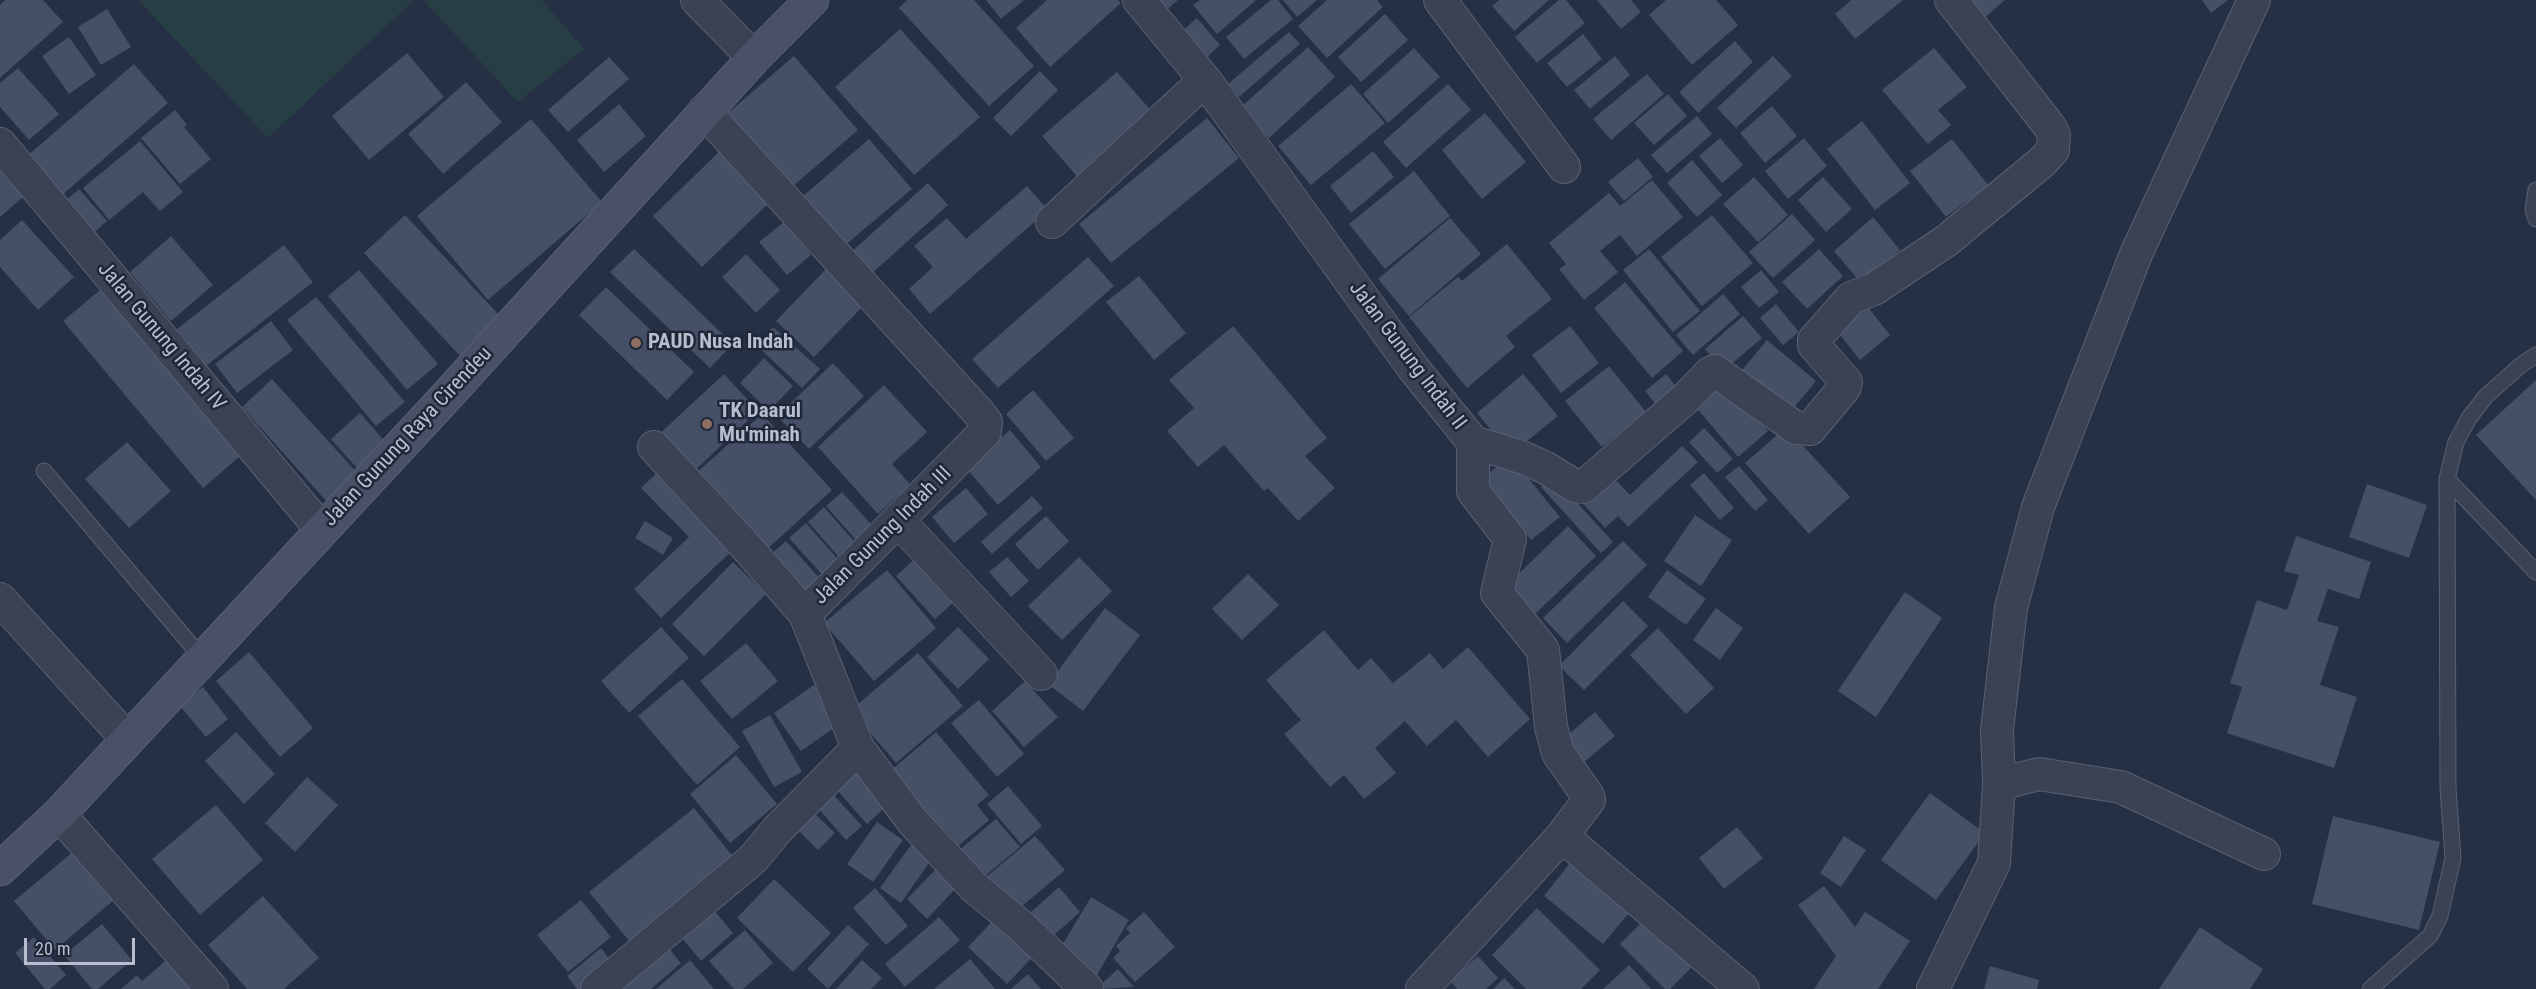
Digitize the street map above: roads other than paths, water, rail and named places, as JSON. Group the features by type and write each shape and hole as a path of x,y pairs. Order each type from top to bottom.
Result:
{"street":[{"path":"697,0 754,58"},
{"name":"Jalan Gunung Raya Cirendeu","path":"0,869 59,814 453,390 704,111 812,0"},
{"name":"Jalan Gunung Indah II","path":"1139,0 1205,80 1414,369 1473,442 1473,491 1510,539 1497,590 1498,596 1527,627 1543,650 1551,727 1558,753 1588,796 1586,804 1562,836"},
{"path":"1440,0 1564,167"},
{"path":"1473,442 1524,458 1546,468 1575,486 1583,487 1715,371 1796,428 1810,429 1845,387 1846,382 1814,345 1814,340 1851,298 1874,289 1946,241 2042,162 2053,150 2054,135 2050,127 1951,0"},
{"path":"1933,989 1994,863 1999,784 1997,730 2010,608 2038,507 2136,254 2254,0"},
{"path":"1052,222 1205,80"},
{"name":"Jalan Gunung Indah III","path":"704,111 986,422 985,432 805,614 858,748 913,822 975,888 1021,926 1087,989"},
{"name":"Jalan Gunung Indah IV","path":"0,144 322,530"},
{"path":"654,447 805,614"},
{"path":"898,521 1041,674"},
{"path":"0,599 128,740"},
{"path":"597,989 753,859 777,830 858,748"},
{"path":"1999,784 2039,774 2121,787 2264,854"},
{"path":"59,814 212,989"},
{"path":"1422,989 1562,836 1743,989"}],"lane":[{"path":"2536,190 2533,210 2536,219"},
{"path":"2370,989 2430,936 2440,916 2453,858 2448,788 2447,479 2456,442 2469,418 2486,396 2536,355"},
{"path":"44,471 203,659"},
{"path":"2447,479 2536,572"}],"place":[{"name":"PAUD Nusa Indah","path":"636,343"},
{"name":"TK Daarul Mu'minah","path":"707,424"}]}
